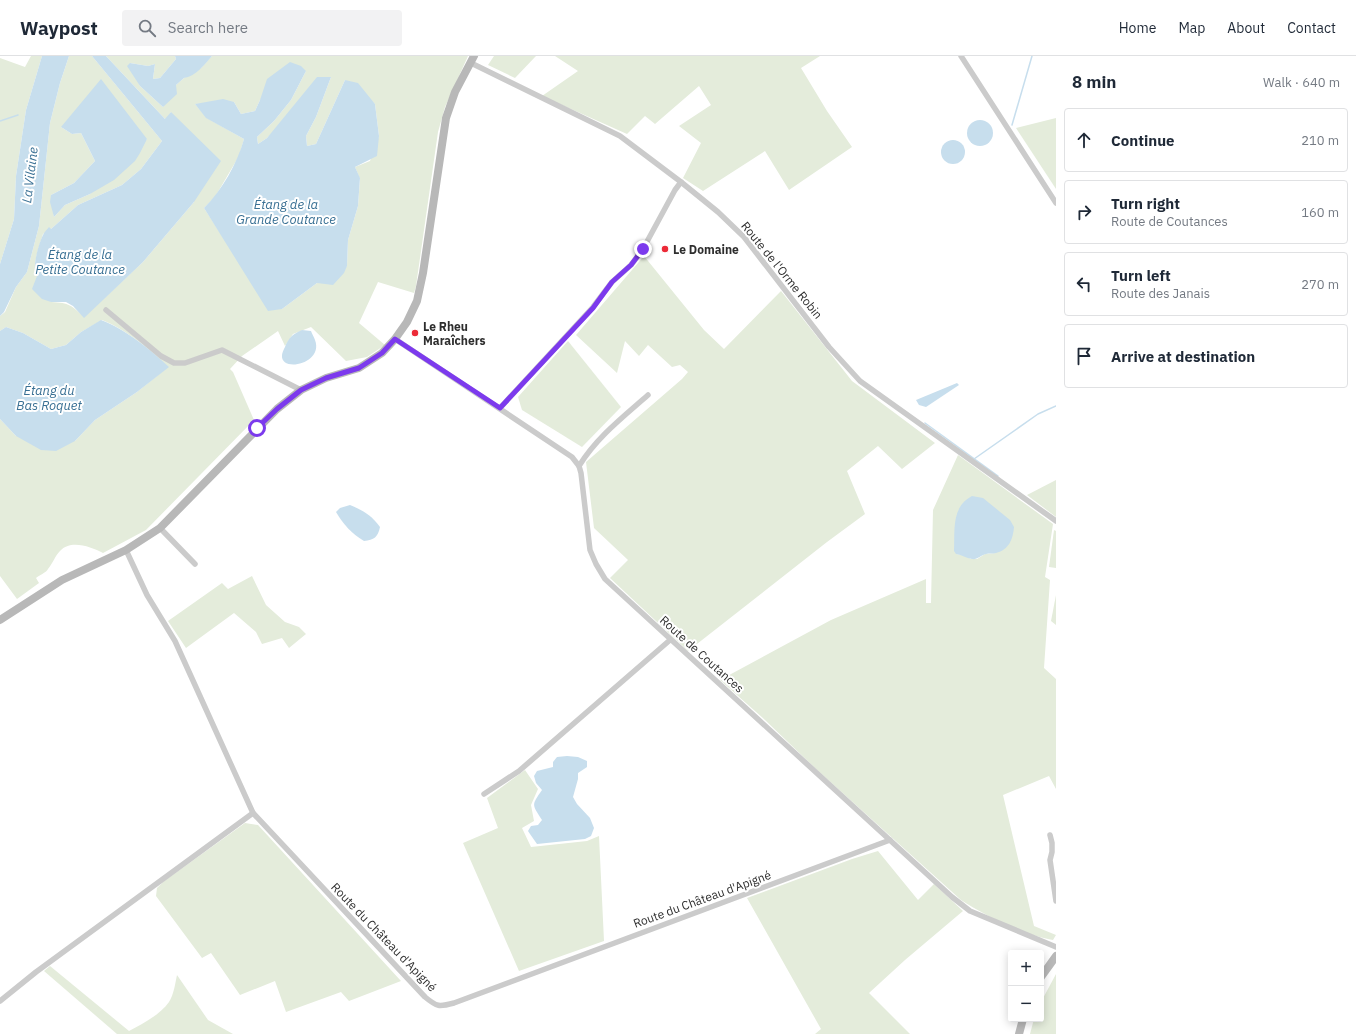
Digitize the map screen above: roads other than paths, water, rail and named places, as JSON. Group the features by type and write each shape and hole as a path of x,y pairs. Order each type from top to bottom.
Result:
{"street":[{"path":"961,56 1056,203"},
{"path":"0,620 62,580 126,550 160,528 277,409 301,390 326,378 359,368 382,353 395,339 407,322 417,301 424,273 446,118 455,92 472,60"},
{"name":"Route de l'Orme Robin","path":"472,60 620,136 681,182 718,212 744,237 829,347 860,381 1056,521"},
{"path":"500,408 593,308 612,282 631,265 643,249 675,190 681,182"},
{"path":"106,310 161,356 174,363 185,363 222,350 301,390"},
{"path":"395,339 572,456 579,466 598,441 614,424 648,395"},
{"name":"Route de Coutances","path":"579,466 590,550 605,579 952,897 970,911 1056,946"},
{"path":"160,528 195,564"},
{"name":"Route du Château d'Apigné","path":"126,550 147,595 175,641 253,813 425,997 434,1004 441,1006 454,1003 890,840"},
{"path":"484,794 519,771 670,640"},
{"path":"0,1001 42,967 253,813"},
{"path":"1050,835 1052,843 1050,860 1056,901"},
{"path":"1044,972 1056,956"},
{"path":"1018,1034 1022,1022"}],"water":[{"name":"La Vilaine","path":"42,56 69,56 60,83 50,123 39,226 27,272 16,287 4,312 0,316 0,264 14,219 16,176 26,110"},
{"name":"Étang de la Petite Coutance","path":"92,56 106,56 165,119 171,112 221,161 194,202 143,262 84,318 73,306 66,302 51,302 42,299 32,289 37,276 35,273 36,256 43,234 49,227 51,229 78,205 122,185 141,169 162,141"},
{"path":"175,56 212,56 196,73 184,78 176,85 177,94 163,107 140,86 127,66 130,63 148,66 155,64 153,79 160,78 176,59"},
{"name":"Étang de la Grande Coutance","path":"290,62 301,66 306,71 291,100 274,121 257,137 258,144 267,138 317,77 331,77 316,117 306,136 307,146 316,144 345,80 358,83 375,104 379,136 377,156 355,167 360,178 358,206 348,240 347,266 344,273 333,285 317,283 282,309 268,311 204,208 223,185 233,167 244,139 206,118 195,104 223,99 234,102 241,114 255,111 267,79"},
{"path":"101,79 147,139 135,161 114,180 90,194 65,205 54,217 50,202 51,195 74,183 95,161 81,133 72,134 61,127"},
{"path":"980,120 989,124 993,133 989,142 980,146 971,142 967,133 971,124"},
{"path":"953,140 958,141 964,147 964,157 958,163 953,164 948,163 942,157 941,152 942,147 948,141"},
{"name":"Étang du Bas Roquet","path":"101,320 128,334 169,367 137,392 95,420 75,441 56,451 41,450 16,436 0,419 0,331 6,327 23,333 51,349 66,345 81,332"},
{"path":"302,330 311,331 315,340 316,348 313,355 308,360 301,363 288,364 283,361 283,351 290,338"},
{"path":"957,383 959,385 926,407 919,405 916,400"},
{"path":"972,496 983,498 1010,520 1014,527 1013,536 1007,547 1000,552 970,559 956,554 954,551 957,513 960,506"},
{"path":"350,505 367,514 380,527 375,537 364,541 352,532 342,521 336,512 340,508"},
{"path":"557,757 578,757 587,761 587,767 578,773 578,779 573,797 577,804 590,818 594,828 591,836 585,839 537,844 528,831 531,826 538,825 542,820 534,805 542,790 536,783 534,776 537,771 553,767 553,762"}],"waterway":[{"path":"1012,125 1032,56"},
{"path":"0,121 18,115"},
{"path":"974,459 1038,414 1056,406"},
{"path":"925,423 998,476"}],"place":[{"name":"Le Domaine","path":"665,249"},
{"name":"Le Rheu Maraîchers","path":"415,333"}]}
